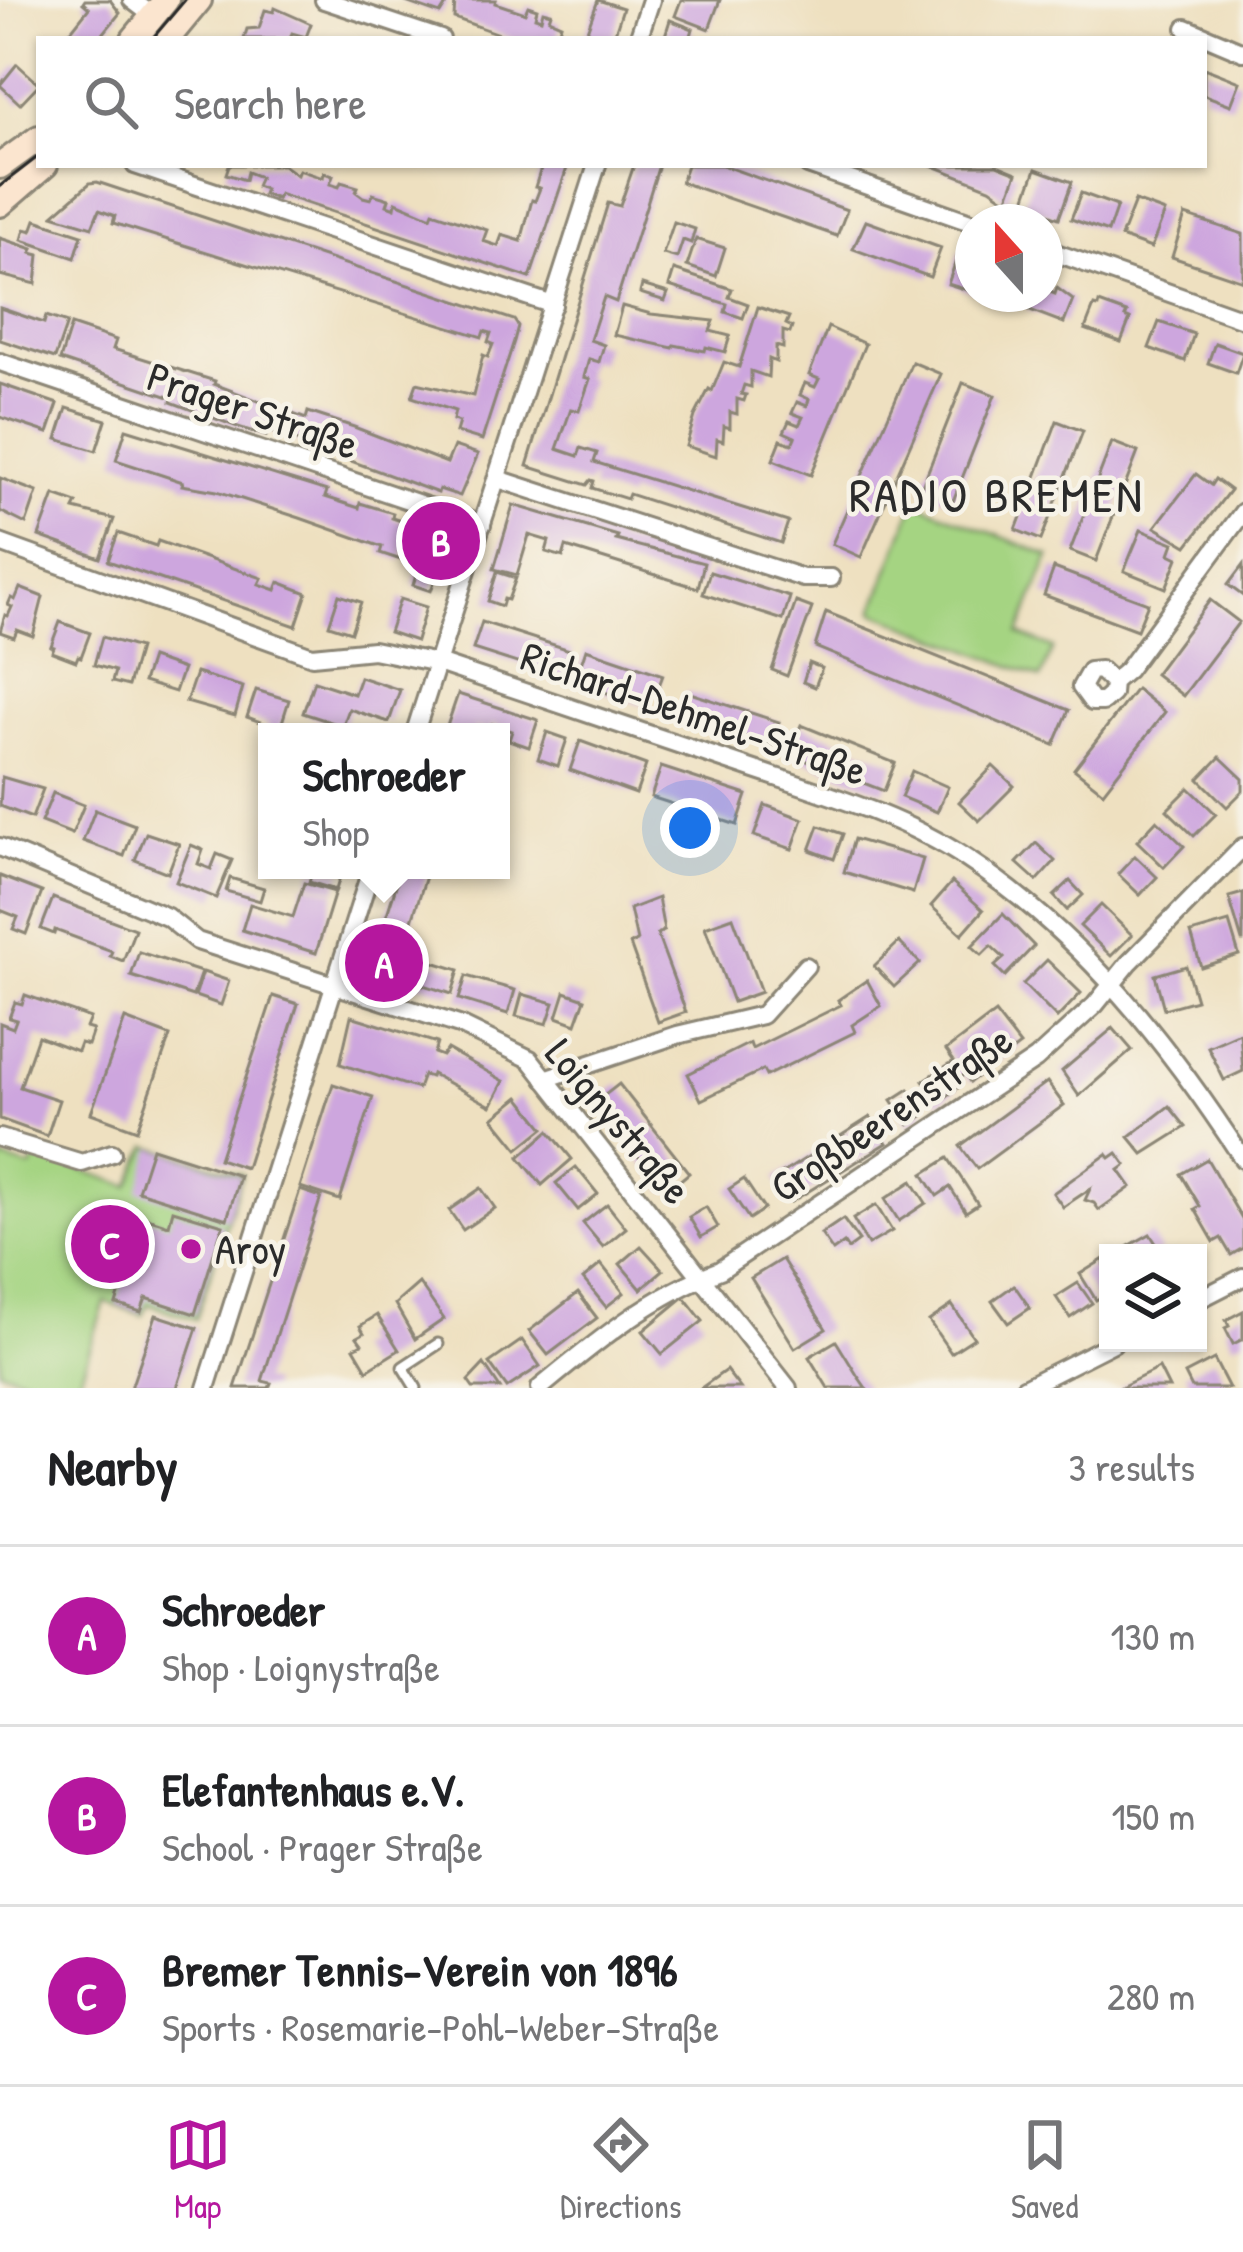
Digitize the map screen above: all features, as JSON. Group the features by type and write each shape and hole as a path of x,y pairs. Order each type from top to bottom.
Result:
{"main road":[{"path":"169,36 199,0"},
{"path":"0,166 36,140"},
{"path":"0,204 42,168"}],"street":[{"path":"132,0 156,18"},
{"path":"324,0 432,36"},
{"path":"639,36 651,0"},
{"path":"1186,28 1205,36"},
{"path":"1207,37 1243,52"},
{"path":"144,168 553,305"},
{"path":"419,723 596,168"},
{"path":"816,168 955,218"},
{"path":"1063,255 1243,319"},
{"name":"Prager Straße","path":"0,362 482,525"},
{"path":"498,479 791,574 831,578"},
{"path":"1113,682 1127,670 1243,512"},
{"name":"Richard-Dehmel-Straße","path":"0,543 312,656 373,650 438,663 851,803 950,848 1010,890 1112,982 1243,1159"},
{"name":"Loignystraße","path":"0,847 167,917 197,941 462,1026 530,1059 788,1388"},
{"name":"Großbeerenstraße","path":"540,1388 628,1319 680,1285 720,1270 1036,1060 1095,1005 1243,848"},
{"path":"206,1388 368,879"},
{"path":"545,1079 677,1035 762,1016 806,966"},
{"path":"0,1138 82,1163 112,1153"},
{"path":"1207,1295 1243,1277"},
{"path":"1024,1388 1099,1350"}],"lane":[{"path":"156,18 181,0"},
{"path":"0,181 36,153"},
{"path":"416,1388 403,1367 438,1344"}],"green space":[{"path":"915,502 1050,556 1019,634 1053,648 1041,678 873,612"},
{"path":"148,1146 242,1174 196,1319 148,1304 143,1315 105,1302 77,1388 55,1388 0,1370 0,1158 31,1168 36,1154 129,1186"}],"building":[{"path":"110,0 120,13 101,36 67,36 89,8 83,3"},
{"path":"400,0 449,0 440,14"},
{"path":"455,0 496,0 525,13 528,6 537,9 535,17 541,19 543,11 551,13 549,19 561,24 557,36 505,36 454,18"},
{"path":"598,0 623,8 614,36 585,36"},
{"path":"681,0 720,0 709,29 675,16"},
{"path":"275,8 311,24 306,36 245,36 247,29 259,28 265,10 274,12"},
{"path":"670,20 693,29 691,36 665,36"},
{"path":"17,64 36,81 20,104 0,85"},
{"path":"1207,69 1240,82 1231,105 1207,96"},
{"path":"228,168 287,168 297,175 299,170 323,178 324,173 333,176 330,184 358,187 356,192 363,197 371,199 373,194 389,199 387,205 395,208 396,202 431,217 433,212 487,230 483,241 498,246 502,235 521,241 540,188 535,187 541,168 567,168 530,278 279,194 277,199 263,194 265,189 256,186 260,177 247,172 245,180 226,174"},
{"path":"633,168 658,168 616,302 604,297 590,340 604,345 599,362 589,359 584,377 590,379 579,411 571,409 557,449 578,456 581,448 597,453 594,462 788,522 781,543 629,494 627,499 592,488 591,480 587,485 527,466 608,203 620,206"},
{"path":"686,168 730,168 847,210 837,236 681,182"},
{"path":"939,168 1004,168 1017,173 1007,200 990,188"},
{"path":"1036,169 1072,182 1063,207 1023,204"},
{"path":"97,182 514,320 518,326 514,341 482,440 456,432 455,411 412,397 417,383 473,396 483,355 488,357 493,344 488,342 491,333 484,331 482,337 113,223 115,216 99,210 92,227 53,215"},
{"path":"1081,193 1117,206 1108,232 1071,219"},
{"path":"1135,201 1165,212 1151,248 1121,237"},
{"path":"1185,215 1243,234 1243,281 1172,257"},
{"path":"36,220 82,235 75,258 22,240 25,229 32,231"},
{"path":"866,221 941,248 930,277 853,249"},
{"path":"674,222 695,229 691,243 683,240 677,258 663,254"},
{"path":"0,238 39,255 36,284 0,275"},
{"path":"696,239 725,248 716,276 687,266"},
{"path":"674,270 732,289 729,297 748,304 743,318 725,312 727,304 669,286"},
{"path":"642,285 668,293 665,301 640,293"},
{"path":"1063,292 1073,300 1064,323 1035,312 1063,312"},
{"path":"1099,303 1127,313 1130,319 1121,342 1085,329"},
{"path":"622,306 714,321 710,331 730,336 725,352 673,348 614,335"},
{"path":"758,307 789,317 786,324 792,327 790,333 783,331 783,348 776,346 776,362 769,359 768,377 751,371 751,387 744,385 741,394 746,395 744,401 737,399 737,414 730,412 730,428 724,426 723,441 717,439 716,456 686,446 695,416 724,362 739,367"},
{"path":"0,308 44,323 46,316 67,323 55,358 0,340"},
{"path":"1159,322 1194,334 1185,361 1149,348"},
{"path":"71,325 116,340 113,349 215,381 306,419 308,412 447,463 454,446 478,454 460,496 439,489 438,493 267,430 266,436 235,426 171,402 172,398 60,360"},
{"path":"828,327 865,344 811,475 773,460 781,440 792,444 795,437 784,432 789,421 799,425 803,417 792,413 797,402 807,406 809,399 800,395 805,383 815,387 819,379 809,375"},
{"path":"1215,343 1243,353 1236,373 1208,363"},
{"path":"912,362 941,374 861,557 832,544"},
{"path":"963,383 995,395 953,501 921,489"},
{"path":"0,384 58,404 48,433 0,417"},
{"path":"67,408 106,420 96,451 57,439"},
{"path":"1057,421 1083,431 1041,540 1016,530"},
{"path":"126,429 327,491 325,497 359,508 360,503 393,513 392,518 449,537 431,591 413,585 424,550 406,545 401,560 380,553 382,547 300,518 217,491 182,485 116,460"},
{"path":"1112,442 1138,452 1096,561 1070,551"},
{"path":"1196,474 1230,490 1187,546 1155,527"},
{"path":"0,478 37,492 26,524 0,511"},
{"path":"54,495 77,503 74,509 114,519 100,558 39,536"},
{"path":"513,505 704,563 698,588 566,547 563,557 546,552 549,541 529,535 517,575 494,569"},
{"path":"1141,530 1174,543 1170,554 1178,558 1166,588 1124,571"},
{"path":"118,533 156,546 158,541 262,578 259,584 276,590 279,582 307,593 296,626 108,561"},
{"path":"1243,565 1243,596 1228,585"},
{"path":"1054,568 1148,603 1137,630 1044,595"},
{"path":"497,572 516,578 502,606 488,601"},
{"path":"710,572 790,597 783,620 703,594"},
{"path":"20,588 43,597 33,636 17,630 14,637 0,632 12,607 8,605 11,598 15,600"},
{"path":"339,595 361,602 351,632 329,625"},
{"path":"400,599 426,607 416,641 389,632"},
{"path":"1210,600 1239,622 1183,696 1155,674"},
{"path":"796,602 812,608 787,676 772,670"},
{"path":"826,612 1069,710 1054,745 815,647"},
{"path":"60,622 90,633 76,661 52,652"},
{"path":"482,622 573,651 564,678 473,649"},
{"path":"102,637 139,648 128,686 112,682 115,671 94,665"},
{"path":"586,649 663,675 656,694 648,692 643,705 575,682"},
{"path":"151,658 183,669 175,692 143,682"},
{"path":"809,663 822,668 815,687 803,682"},
{"path":"196,673 243,687 235,716 186,702"},
{"path":"360,677 400,690 389,722 349,709 344,723 303,713 314,681 354,694"},
{"path":"1136,689 1165,712 1103,792 1074,769"},
{"path":"256,690 289,700 282,723 247,717"},
{"path":"687,692 779,722 772,745 679,716"},
{"path":"458,694 538,720 529,747 510,740 510,723 448,723"},
{"path":"801,725 895,763 884,791 789,754"},
{"path":"547,732 567,739 558,766 538,759"},
{"path":"580,741 646,765 636,794 570,770"},
{"path":"1220,757 1243,779 1243,791 1227,807 1199,779"},
{"path":"993,766 1014,786 979,821 959,802"},
{"path":"661,767 747,795 737,825 651,797"},
{"path":"912,771 948,787 937,812 901,797"},
{"path":"2,777 43,789 32,818 0,806"},
{"path":"1189,788 1216,814 1194,836 1167,810"},
{"path":"53,793 84,805 72,834 41,822"},
{"path":"765,805 803,819 792,849 754,836"},
{"path":"95,810 135,825 124,856 83,841"},
{"path":"1157,820 1184,846 1164,867 1137,841"},
{"path":"819,826 843,834 834,859 810,850"},
{"path":"146,833 179,844 168,873 135,860"},
{"path":"854,839 923,859 913,893 844,872"},
{"path":"1036,843 1055,861 1037,881 1017,863"},
{"path":"191,845 203,850 198,864 211,869 217,854 232,860 216,898 176,882"},
{"path":"1135,856 1157,877 1140,895 1118,874"},
{"path":"0,876 42,892 26,934 13,929 18,917 0,910"},
{"path":"230,878 264,888 260,901 226,891"},
{"path":"310,879 339,879 336,890"},
{"path":"398,879 425,879 400,958 428,969 430,961 459,970 452,994 370,968"},
{"path":"1070,881 1083,895 1067,910 1054,896"},
{"path":"952,882 983,910 962,934 931,906"},
{"path":"304,883 335,892 316,953 242,930 250,904 293,917"},
{"path":"1243,893 1243,941 1242,941 1229,897"},
{"path":"53,898 135,929 123,961 110,956 112,951 41,929"},
{"path":"658,898 664,931 657,934 686,1012 658,1022 630,944 637,941 630,909"},
{"path":"1101,905 1132,935 1111,956 1080,926"},
{"path":"1003,914 1034,946 1005,976 995,966 1004,958 991,946 982,955 972,946"},
{"path":"733,917 761,992 733,1002 705,927"},
{"path":"1229,922 1239,955 1201,967 1191,933"},
{"path":"899,942 920,963 894,987 874,966"},
{"path":"139,952 201,972 193,996 131,976"},
{"path":"1047,960 1081,993 1057,1018 1023,984"},
{"path":"1186,966 1196,1000 1164,1009 1155,975"},
{"path":"203,972 229,981 221,1005 195,996"},
{"path":"466,976 515,990 508,1014 459,999"},
{"path":"867,980 881,1006 852,1025 855,1032 766,1076 763,1070 701,1100 688,1074 841,1005 838,1000"},
{"path":"565,992 585,999 576,1024 557,1017"},
{"path":"522,994 554,1003 547,1024 516,1016"},
{"path":"25,995 90,1018 86,1028 93,1030 88,1045 80,1043 77,1051 38,1036 20,1087 59,1100 47,1136 0,1119 0,1023 13,1028 16,1020 9,1018 15,1002 22,1004"},
{"path":"273,996 298,1004 246,1168 219,1159"},
{"path":"995,1013 1020,1045 970,1082 965,1074 954,1082 958,1088 939,1102 923,1081 954,1061 946,1050"},
{"path":"351,1016 437,1043 434,1053 442,1056 447,1049 504,1081 491,1106 432,1074 423,1075 418,1089 340,1064"},
{"path":"125,1019 170,1036 137,1130 91,1113"},
{"path":"1113,1028 1132,1050 1079,1096 1062,1071"},
{"path":"1240,1033 1243,1071 1224,1080 1208,1047"},
{"path":"1047,1082 1064,1105 977,1169 960,1146"},
{"path":"333,1084 373,1097 340,1200 300,1187"},
{"path":"619,1084 689,1173 666,1192 596,1102"},
{"path":"909,1089 925,1114 909,1125 892,1100"},
{"path":"519,1097 544,1128 518,1149 493,1118"},
{"path":"1169,1106 1186,1127 1143,1154 1129,1137"},
{"path":"870,1117 887,1143 791,1202 775,1178"},
{"path":"549,1131 572,1159 542,1185 519,1157"},
{"path":"152,1148 240,1176 227,1219 138,1191"},
{"path":"1117,1153 1126,1165 1119,1170 1131,1187 1099,1210 1085,1200 1090,1189 1063,1207 1053,1193 1107,1154 1110,1158"},
{"path":"948,1158 978,1204 966,1212 950,1187 937,1196 923,1174"},
{"path":"1207,1159 1243,1221 1243,1248 1231,1255 1221,1238 1214,1242 1181,1174"},
{"path":"576,1167 598,1194 578,1210 556,1183"},
{"path":"744,1179 764,1209 749,1219 729,1189"},
{"path":"912,1181 926,1203 899,1221 885,1199"},
{"path":"481,1188 495,1208 463,1230 449,1210"},
{"path":"300,1190 321,1197 262,1381 271,1383 269,1388 235,1388"},
{"path":"607,1204 626,1228 603,1247 583,1223"},
{"path":"876,1205 892,1231 868,1245 853,1219"},
{"path":"706,1207 718,1227 701,1237 689,1217"},
{"path":"173,1210 223,1225 195,1314 146,1298 141,1312 116,1304 144,1217 169,1225"},
{"path":"843,1219 859,1241 833,1251 821,1234"},
{"path":"1150,1234 1156,1244 1132,1244"},
{"path":"641,1246 663,1270 641,1289 620,1264"},
{"path":"782,1259 826,1329 795,1348 751,1278"},
{"path":"1099,1262 1099,1298 1096,1300 1080,1274"},
{"path":"601,1264 624,1293 606,1307 583,1279"},
{"path":"419,1283 444,1319 415,1339 395,1304"},
{"path":"1078,1283 1092,1303 1070,1318 1056,1297"},
{"path":"1014,1285 1030,1308 1008,1323 992,1301"},
{"path":"578,1293 597,1318 548,1355 529,1331"},
{"path":"684,1297 703,1321 662,1354 643,1331"},
{"path":"952,1305 974,1338 951,1353 929,1321"},
{"path":"1243,1311 1243,1339 1233,1344 1226,1320"},
{"path":"156,1315 197,1328 177,1388 131,1388"},
{"path":"377,1315 399,1350 367,1370 354,1348 362,1344 357,1337 364,1333 360,1326"},
{"path":"522,1340 540,1366 507,1388 489,1363"},
{"path":"836,1341 866,1388 828,1388 809,1357"},
{"path":"1214,1359 1229,1388 1192,1388 1185,1374"},
{"path":"484,1364 500,1388 473,1388 468,1381"},
{"path":"1159,1368 1169,1388 1119,1388"},
{"path":"726,1370 740,1388 701,1388"}],"tram line":[{"path":"155,36 185,0"},
{"path":"0,186 36,158"}],"place":[{"name":"Elefantenhaus e.V.","path":"441,541"},
{"name":"Schroeder","path":"384,963"},
{"name":"Bremer Tennis-Verein von 1896","path":"110,1244"},
{"name":"Aroy","path":"191,1249"}],"district":[{"name":"RADIO BREMEN","path":"997,495"}]}
